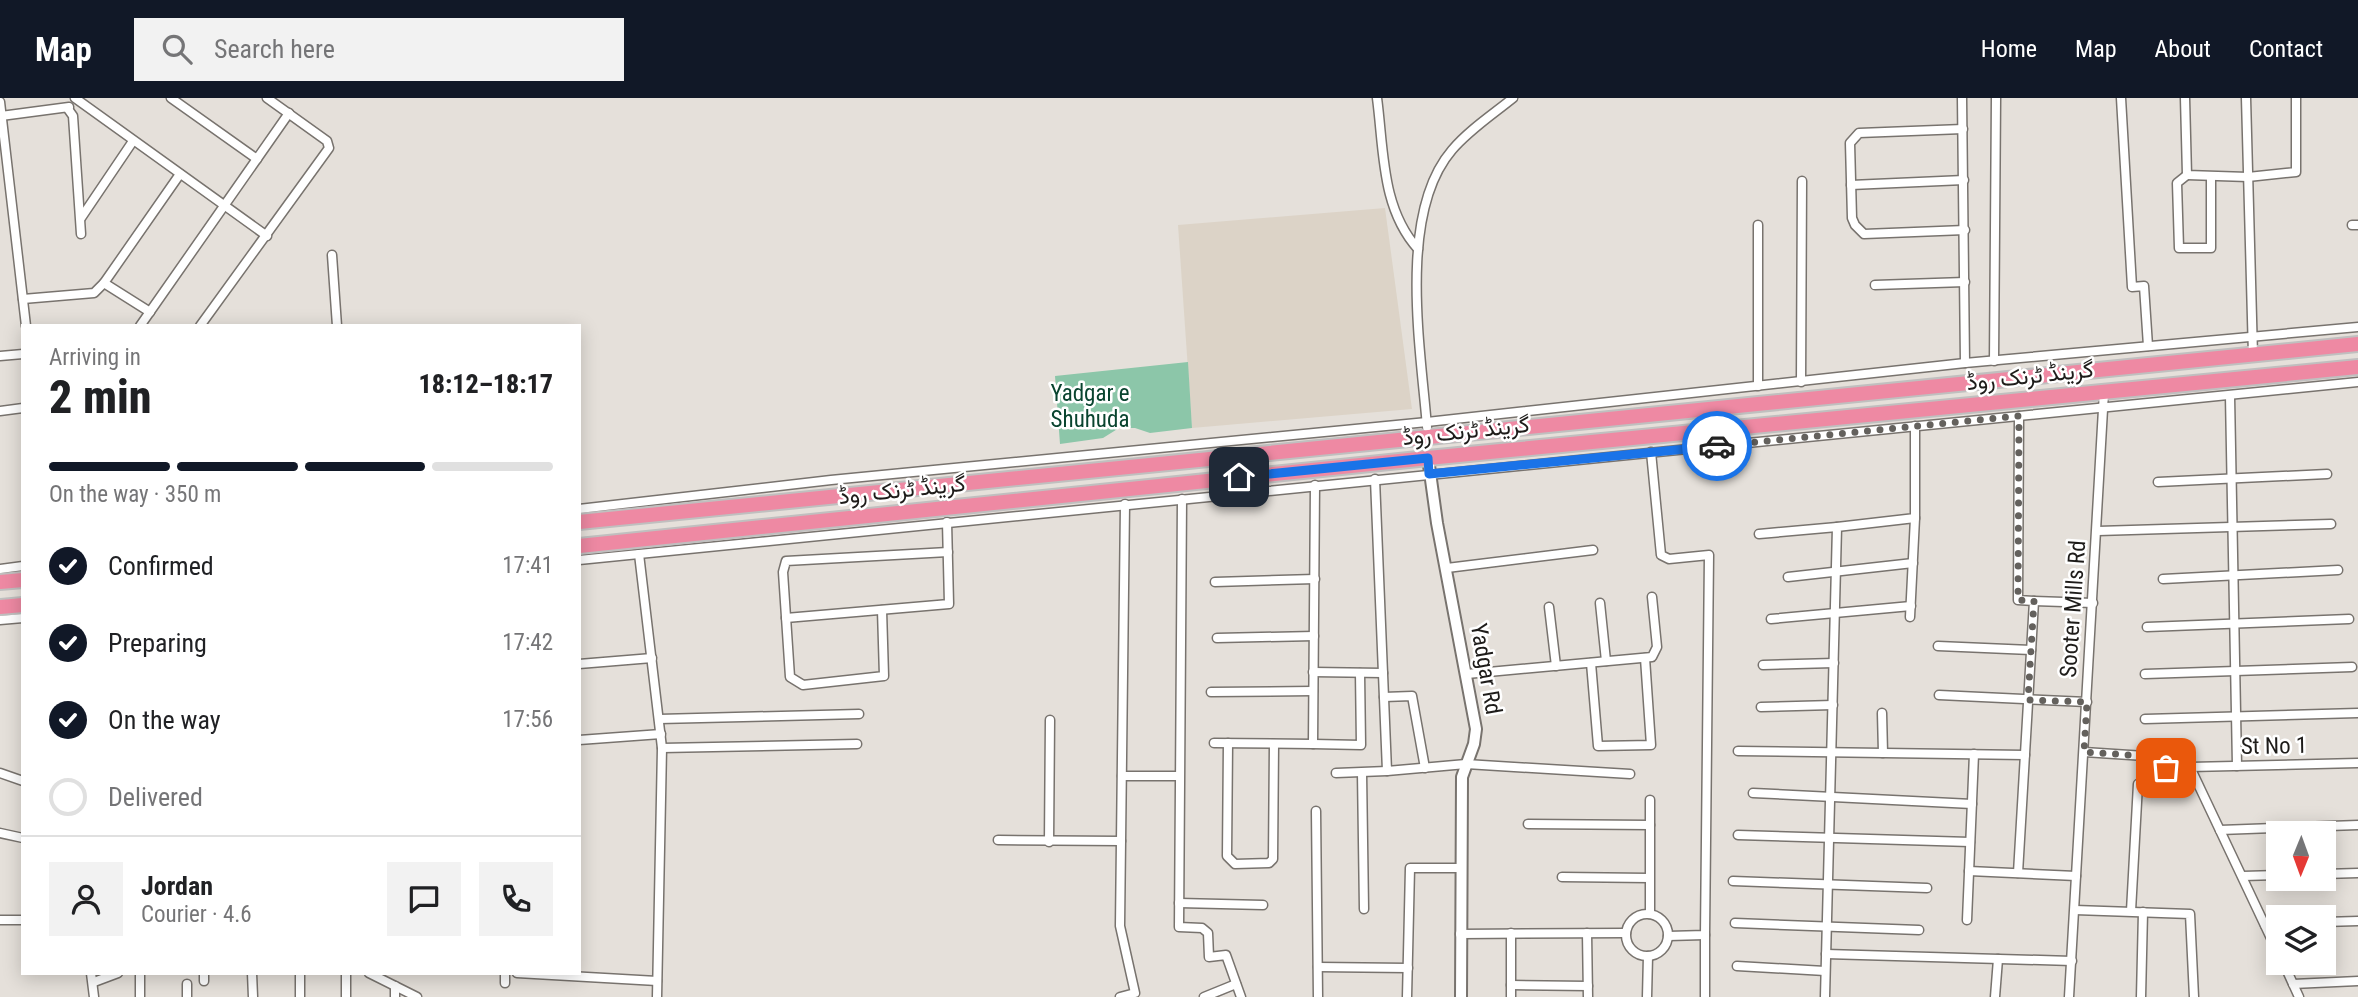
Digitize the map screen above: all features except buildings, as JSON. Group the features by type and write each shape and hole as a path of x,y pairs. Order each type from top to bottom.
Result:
{"highway":[{"name":"گرینڈ ٹرنک روڈ","path":"581,523 1128,467 1330,439 2154,365 2358,344"},
{"path":"2154,365 2158,386"},
{"name":"گرینڈ ٹرنک روڈ","path":"581,546 1428,458 2358,367"},
{"path":"1128,467 1131,489"},
{"path":"0,582 21,580"},
{"path":"0,607 21,605"}],"street":[{"path":"68,109 75,98 267,236"},
{"path":"171,98 257,159"},
{"path":"201,324 329,148 327,141 267,98"},
{"path":"1377,98 1391,206 1403,232 1419,248"},
{"path":"1513,98 1463,139 1444,160 1424,211 1419,248 1418,297 1428,430 1758,386 1965,363 2358,327"},
{"path":"1962,98 1965,363"},
{"path":"1994,360 1996,98"},
{"path":"2121,98 2132,287 2144,286 2148,346"},
{"path":"2185,98 2187,175"},
{"path":"2246,98 2253,355"},
{"path":"2211,177 2211,248 2179,248 2177,183 2187,175 2248,177 2295,173 2296,98"},
{"path":"0,102 26,324"},
{"path":"1,116 68,109"},
{"path":"68,109 73,116 81,234"},
{"path":"142,324 289,113"},
{"path":"1963,129 1855,135 1850,143 1852,218 1864,234 1965,230"},
{"path":"81,218 133,141"},
{"path":"23,299 94,293 180,174"},
{"path":"1851,185 1964,180"},
{"path":"1801,382 1802,181"},
{"path":"1758,225 1758,386"},
{"path":"332,255 337,324"},
{"path":"104,282 150,312"},
{"path":"1875,285 1965,282"},
{"path":"0,356 21,354"},
{"path":"581,560 2358,382"},
{"name":"Sooter Mills Rd","path":"2069,997 2104,392"},
{"path":"2230,396 2237,766"},
{"path":"0,411 21,408"},
{"path":"2019,416 2018,600 2093,603"},
{"path":"1910,617 1915,518 1915,426"},
{"path":"581,509 972,467 1330,439"},
{"path":"1651,452 1661,555 1669,559 1709,555 1705,997"},
{"name":"Yadgar Rd","path":"1428,458 1476,729 1475,744 1462,777 1461,997"},
{"path":"972,467 973,482"},
{"path":"2158,482 2327,474"},
{"path":"1375,479 1387,771"},
{"path":"1313,744 1315,485"},
{"path":"1182,499 1179,927 1202,928 1208,933 1207,954 1209,957 1226,955 1241,997"},
{"path":"1120,997 1135,993 1121,940 1125,505"},
{"path":"1759,534 1915,518"},
{"path":"786,618 949,604 947,522"},
{"path":"2098,531 2331,524"},
{"path":"1825,997 1837,527"},
{"path":"1447,568 1593,550"},
{"path":"882,610 884,676 806,684 792,679 789,674 783,568 786,561 948,552"},
{"path":"639,554 662,748 657,997"},
{"path":"1788,577 1913,563"},
{"path":"0,569 21,566"},
{"path":"2163,579 2339,570"},
{"path":"1215,582 1315,579"},
{"path":"1467,674 1652,657 1657,647 1652,597"},
{"path":"2018,873 2034,601"},
{"path":"1600,603 1606,662"},
{"path":"1549,607 1556,666"},
{"path":"1771,619 1835,616 1911,607"},
{"path":"0,620 21,618"},
{"path":"2147,627 2349,619"},
{"path":"1217,638 1314,636"},
{"path":"1938,646 2031,650"},
{"path":"581,664 652,657"},
{"path":"1591,663 1598,746 1651,745 1645,658"},
{"path":"1763,665 1834,663"},
{"path":"2145,674 2352,667"},
{"path":"1313,672 1383,673"},
{"path":"1214,743 1361,745 1360,673"},
{"path":"1212,692 1313,691"},
{"path":"1939,695 2087,702"},
{"path":"1384,697 1412,696 1424,768"},
{"path":"1760,707 1833,705"},
{"path":"1882,713 1883,753"},
{"path":"2146,719 2358,713"},
{"path":"659,719 859,714"},
{"path":"1049,719 1049,842"},
{"path":"581,740 661,734"},
{"path":"1228,743 1227,856 1234,864 1269,863 1273,859 1274,744"},
{"path":"662,748 857,744"},
{"path":"1738,751 2025,755"},
{"name":"St No 1","path":"2084,752 2145,756 2166,768 2358,763"},
{"path":"1967,920 1974,754"},
{"path":"1336,773 1466,764 1630,774"},
{"path":"2190,767 2265,925"},
{"path":"1362,772 1364,909"},
{"path":"0,773 21,780"},
{"path":"1122,776 1178,776"},
{"path":"2131,911 2137,784"},
{"path":"1753,793 1972,804"},
{"path":"1650,800 1650,914"},
{"path":"1316,811 1318,997"},
{"path":"1528,824 1650,825"},
{"path":"2220,830 2358,825"},
{"path":"0,833 21,838"},
{"path":"1738,835 1970,842"},
{"path":"998,840 1121,841"},
{"path":"1407,997 1410,868 1461,868"},
{"path":"1969,871 2076,876"},
{"path":"2336,874 2358,873"},
{"path":"2243,876 2266,875"},
{"path":"1562,877 1649,878"},
{"path":"1733,881 1927,888"},
{"path":"1179,903 1263,905"},
{"path":"2075,911 2190,914 2194,997"},
{"path":"2141,997 2143,912"},
{"path":"1650,914 1665,923 1668,936 1660,952 1648,956 1630,947 1626,933 1636,916 1650,914"},
{"path":"0,920 21,920"},
{"path":"2336,922 2358,921"},
{"path":"1735,923 1827,924 1919,930"},
{"path":"1511,933 1511,997"},
{"path":"1587,933 1588,997"},
{"path":"1460,934 1626,933"},
{"path":"1668,936 1705,935"},
{"path":"1826,954 2072,961"},
{"path":"1647,997 1648,956"},
{"path":"1995,997 1998,959"},
{"path":"1737,965 1825,971"},
{"path":"1318,967 1408,968"},
{"path":"140,975 140,997"},
{"path":"252,975 253,997"},
{"path":"300,975 300,997"},
{"path":"346,975 346,997"},
{"path":"373,975 417,997"},
{"path":"505,975 505,983"},
{"path":"552,975 657,981"},
{"path":"2289,975 2299,997"},
{"path":"92,977 94,997"},
{"path":"2293,984 2358,981"},
{"path":"187,984 187,997"},
{"path":"1204,997 1236,984"},
{"path":"1511,985 1588,986"},
{"path":"395,986 395,997"}],"shaded area":[{"path":"1385,208 1412,409 1192,428 1178,225"}],"green space":[{"name":"Yadgar e Shuhuda","path":"1188,362 1192,428 1150,433 1135,428 1119,428 1103,438 1060,444 1055,376"}],"way so far":[{"path":"1717,446 2019,416 2018,600 2034,601 2028,700 2087,702 2084,752 2145,756 2166,768"}],"route":[{"path":"1239,477 1428,458 1429,474 1717,446"}]}
